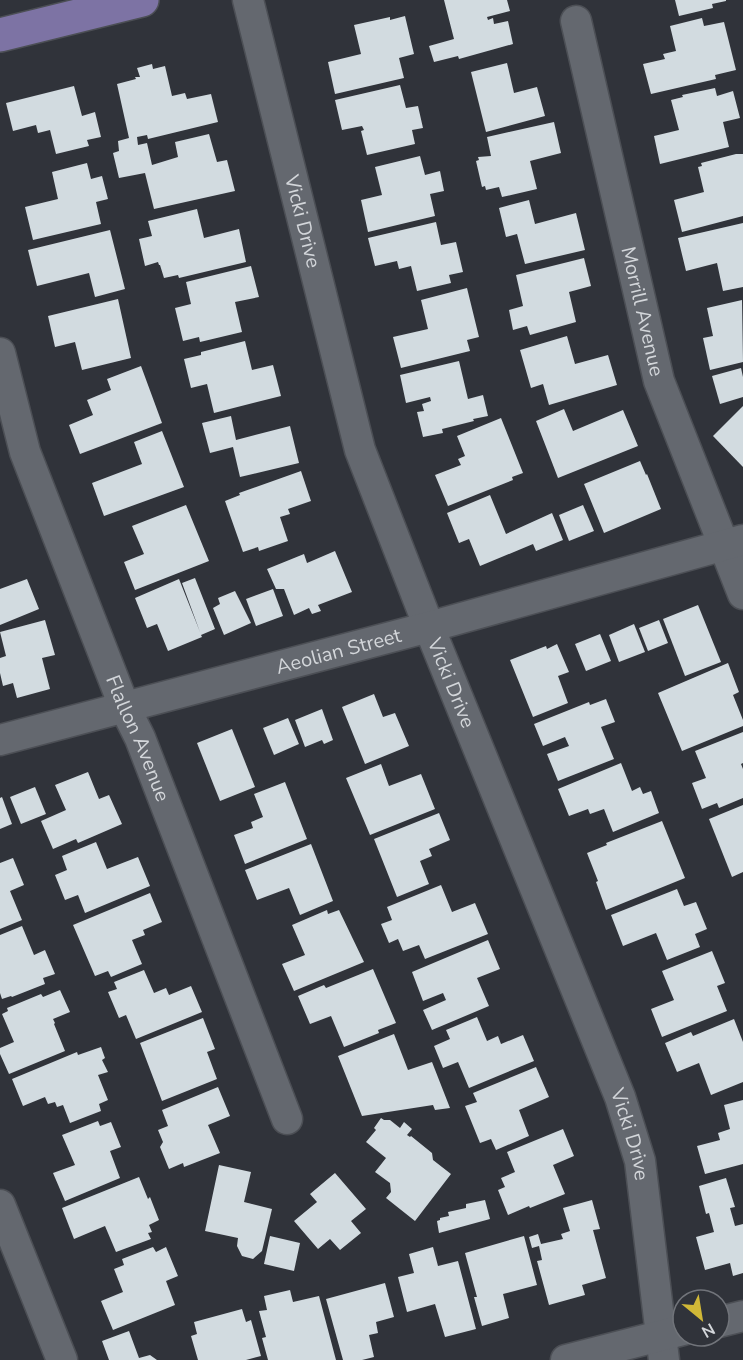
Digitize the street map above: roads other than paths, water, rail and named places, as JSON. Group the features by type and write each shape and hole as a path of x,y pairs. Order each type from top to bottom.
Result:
{"main road":[{"path":"0,35 142,0"}],"street":[{"name":"Vicki Drive","path":"248,0 360,450 429,627 620,1097 640,1161 669,1342"},
{"name":"Morrill Avenue","path":"576,21 659,381 733,542 743,594"},
{"name":"Flallon Avenue","path":"0,353 25,452 124,706 140,738 287,1119"},
{"name":"Aeolian Street","path":"0,740 429,627 733,542"},
{"path":"0,1205 62,1360"},
{"path":"566,1360 669,1342"}]}
